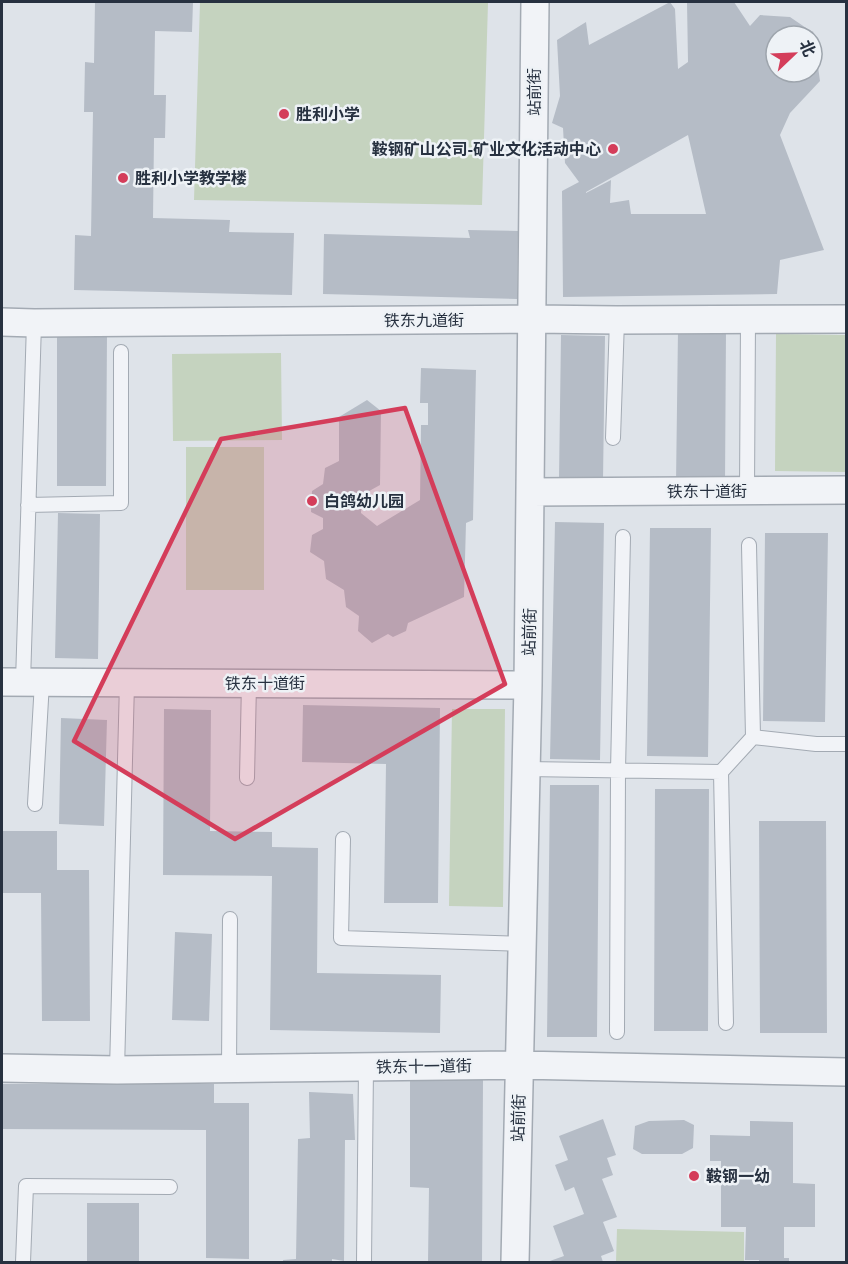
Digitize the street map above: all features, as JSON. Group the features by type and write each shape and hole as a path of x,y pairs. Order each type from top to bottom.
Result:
{"street":[{"name":"站前街","path":"515,1263 528,685 535,2"},
{"name":"铁东九道街","path":"2,322 846,319"},
{"name":"铁东十道街","path":"531,492 846,490"},
{"name":"铁东十道街","path":"22,682 528,685"},
{"name":"铁东十一道街","path":"2,1068 117,1070 520,1065 846,1072"}],"lane":[{"path":"747,491 748,319"},
{"path":"613,438 617,320"},
{"path":"34,323 22,682 35,804"},
{"path":"28,505 121,503 121,352"},
{"path":"617,1032 618,771 623,537"},
{"path":"726,1023 721,772 753,737 749,545"},
{"path":"117,1070 127,682"},
{"path":"247,778 249,683"},
{"path":"753,737 816,744 846,744"},
{"path":"526,769 721,772"},
{"path":"343,839 341,938 522,944"},
{"path":"229,1069 230,919"},
{"path":"364,1263 366,1067"},
{"path":"24,1263 26,1186 170,1187"}],"highlighted area":[{"path":"405,408 505,684 235,839 74,741 221,439"}],"green space":[{"path":"200,2 488,3 482,205 194,200"},
{"path":"776,334 846,335 846,472 775,471"},
{"path":"281,353 282,440 173,441 172,354"},
{"path":"186,447 264,447 264,590 186,590"},
{"path":"452,709 505,709 503,907 449,906"},
{"path":"617,1229 744,1232 744,1262 616,1262"}],"building":[{"name":"胜利小学教学楼","path":"95,2 193,2 192,32 155,31 154,95 166,95 165,138 154,138 153,218 230,220 229,232 294,233 292,295 74,290 75,235 91,236 93,112 84,112 85,62 94,63"},
{"name":"鞍钢矿山公司-矿业文化活动中心","path":"670,2 675,9 678,69 688,62 687,2 734,2 750,26 760,15 790,17 800,24 764,24 764,84 817,84 790,113 780,135 824,250 780,260 777,294 563,297 562,191 579,182 565,163 563,128 552,123 560,96 557,40 586,22 589,45","holes":["688,135 706,214 631,214 629,200 610,203 611,180 586,192"]},
{"path":"468,230 518,231 517,299 323,294 324,234 470,238"},
{"path":"678,330 726,330 725,483 676,483"},
{"path":"57,333 107,333 106,486 57,486"},
{"path":"561,335 605,336 603,480 559,479"},
{"path":"421,368 476,370 473,520 466,523 464,597 408,623 406,631 393,637 388,634 372,643 358,631 359,616 346,607 344,590 326,579 324,561 310,552 312,535 323,529 323,518 311,512 312,491 323,484 325,468 339,461 339,417 367,400 381,411 380,485 362,495 361,513 377,526 420,500 421,425 428,425 428,403 420,403"},
{"path":"58,513 100,514 98,659 55,658"},
{"path":"555,522 604,523 600,760 550,759"},
{"path":"650,528 711,528 708,757 647,756"},
{"path":"765,533 828,533 825,722 763,721"},
{"path":"303,705 440,708 438,903 384,903 386,764 302,762"},
{"path":"164,709 211,710 210,831 272,832 272,847 318,848 317,973 441,975 440,1033 270,1030 272,876 163,875"},
{"path":"61,718 107,720 104,826 59,824"},
{"path":"550,785 599,785 597,1037 547,1037"},
{"path":"655,789 709,789 708,1031 654,1031"},
{"path":"759,821 826,821 827,1033 760,1033"},
{"path":"2,831 57,831 57,870 89,870 90,1021 42,1021 41,893 2,893"},
{"path":"175,932 212,934 209,1021 172,1020"},
{"path":"410,1079 483,1080 482,1262 428,1262 429,1188 410,1187"},
{"path":"2,1084 214,1084 214,1103 249,1103 249,1259 206,1258 206,1130 2,1129"},
{"path":"309,1092 353,1094 355,1140 345,1140 344,1261 332,1259 332,1262 283,1262 283,1260 296,1259 298,1139 310,1138"},
{"path":"603,1119 616,1155 607,1158 613,1175 602,1179 617,1217 603,1222 614,1251 601,1256 603,1262 547,1262 564,1256 553,1226 584,1214 574,1187 565,1191 555,1165 568,1160 559,1136"},
{"path":"684,1120 694,1125 693,1148 682,1154 642,1154 633,1149 635,1126 649,1121"},
{"path":"750,1121 793,1122 793,1183 815,1184 815,1227 784,1227 784,1258 789,1258 789,1262 745,1260 746,1227 721,1227 721,1161 710,1161 710,1135 750,1136"},
{"path":"87,1203 139,1203 139,1262 87,1262"}],"place":[{"name":"胜利小学","path":"284,114"},
{"name":"鞍钢矿山公司-矿业文化活动中心","path":"613,149"},
{"name":"胜利小学教学楼","path":"123,178"},
{"name":"白鸽幼儿园","path":"312,501"},
{"name":"鞍钢一幼","path":"694,1176"}]}
